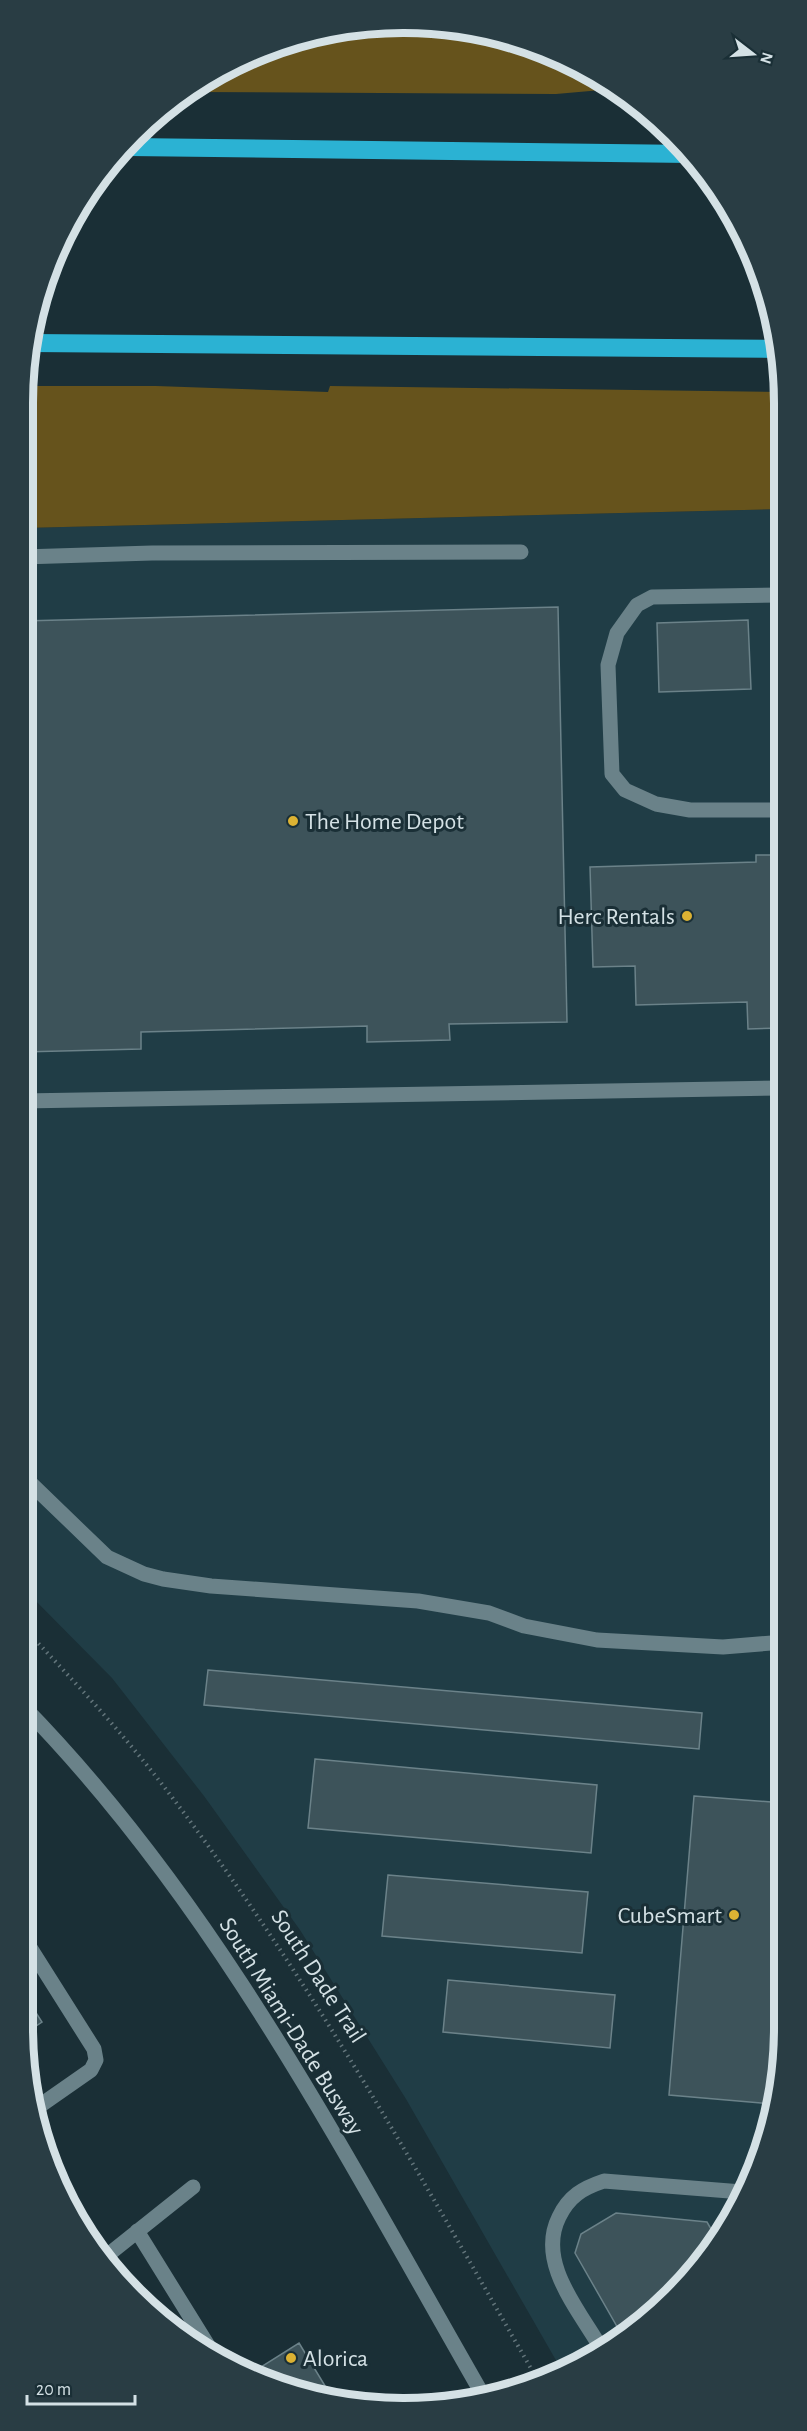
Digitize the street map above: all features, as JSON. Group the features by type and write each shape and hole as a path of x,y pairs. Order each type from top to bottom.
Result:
{"highway":[{"path":"137,147 677,154"},
{"path":"38,344 770,349"}],"lane":[{"path":"33,557 152,553 521,552"},
{"path":"774,595 652,597 637,605 617,633 608,665 612,774 625,790 656,804 690,810 774,810"},
{"path":"33,1101 774,1088"},
{"path":"33,1486 107,1557 144,1574 163,1579 211,1586 418,1601 489,1613 524,1626 597,1640 723,1647 774,1643"},
{"name":"South Miami-Dade Busway","path":"33,1718 123,1820 217,1946 300,2076 480,2390"},
{"path":"33,1952 94,2049 96,2060 92,2070 41,2105"},
{"path":"598,2343 556,2271 551,2249 554,2226 565,2204 583,2187 604,2181 736,2192"},
{"path":"110,2253 193,2187"},
{"path":"137,2231 204,2340"}],"path":[{"name":"South Dade Trail","path":"33,1638 108,1718 164,1787 282,1950 337,2034 534,2374"}],"shaded area":[{"path":"404,33 452,36 499,46 545,61 601,90 556,94 203,92 240,71 284,53 355,36"},
{"path":"34,386 156,386 328,392 330,386 774,392 774,509 33,528"},
{"path":"774,509 774,2028 771,2076 761,2123 746,2169 712,2233 682,2272 648,2306 609,2336 558,2364 406,2099 300,1930 204,1796 112,1678 33,1598 33,528"}],"building":[{"name":"The Home Depot","path":"558,607 567,1022 449,1024 450,1040 367,1042 367,1026 141,1032 141,1049 33,1052 33,621"},
{"path":"748,620 751,689 659,692 657,623"},
{"name":"Herc Rentals","path":"756,855 774,855 774,1028 748,1029 747,1002 636,1005 635,966 593,967 590,867 756,862"},
{"path":"208,1670 702,1713 699,1749 204,1705"},
{"path":"315,1759 597,1785 591,1853 308,1828"},
{"name":"CubeSmart","path":"694,1796 774,1802 774,2028 771,2076 766,2103 669,2095"},
{"path":"388,1875 588,1892 582,1953 382,1936"},
{"path":"448,1980 615,1995 610,2048 443,2032"},
{"path":"33,2008 42,2022 33,2028"},
{"path":"616,2213 707,2222 713,2232 682,2272 648,2306 618,2329 575,2253 581,2234"},
{"name":"Alorica","path":"299,2343 328,2390 284,2378 259,2368"}],"place":[{"name":"The Home Depot","path":"293,821"},
{"name":"Herc Rentals","path":"687,916"},
{"name":"CubeSmart","path":"734,1915"},
{"name":"Alorica","path":"291,2358"}]}
